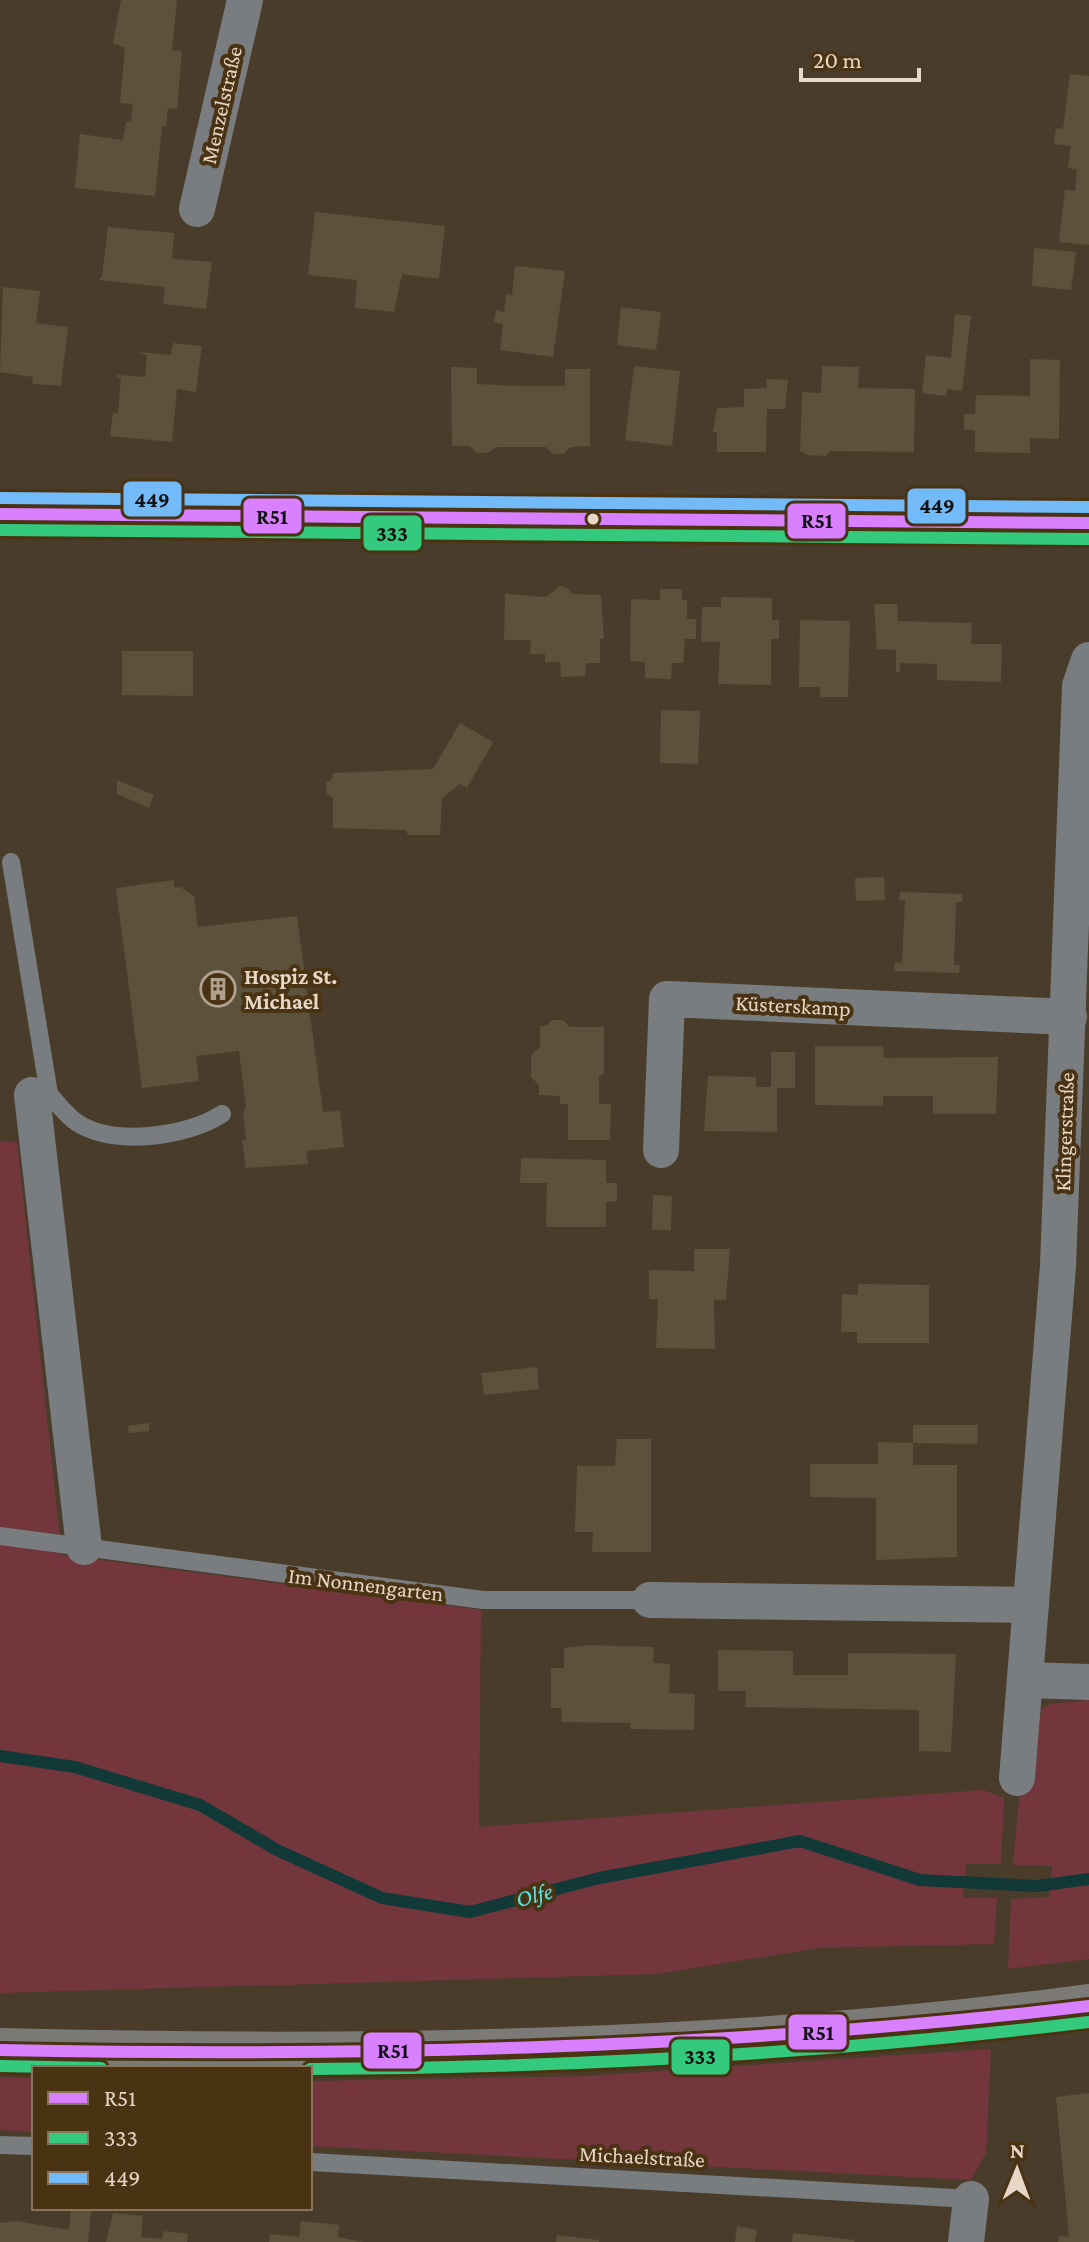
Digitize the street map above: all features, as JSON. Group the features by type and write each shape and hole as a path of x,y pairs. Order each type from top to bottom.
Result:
{"main road":[{"path":"0,2050 182,2055 592,2046 1001,2018 1089,2006"}],"street":[{"name":"Menzelstraße","path":"197,209 245,0"},
{"path":"0,514 1089,523"},
{"name":"Klingerstraße","path":"1017,1778 1058,1266 1086,677"},
{"name":"Küsterskamp","path":"661,1150 667,999 1069,1017"},
{"path":"27,1094 84,1547"},
{"path":"650,1600 1031,1605"},
{"path":"1025,1680 1089,1682"},
{"path":"966,2242 971,2199"}],"lane":[{"path":"11,862 27,1094 76,1122 108,1135 151,1134 206,1125 222,1114"},
{"name":"Im Nonnengarten","path":"0,1536 483,1600 650,1600"},
{"path":"0,2145 32,2146"},
{"name":"Michaelstraße","path":"312,2162 971,2199"}],"shaded area":[{"path":"0,1141 17,1142 62,1555 481,1610 479,1827 983,1790 1004,1798 1001,1864 966,1864 963,1898 997,1898 994,1944 819,1948 657,1974 0,1993"},
{"path":"1089,1700 1089,1959 1008,1969 1011,1899 1049,1897 1052,1866 1013,1865 1019,1798 1034,1787 1041,1709 1051,1704"},
{"path":"991,2049 986,2153 971,2180 312,2146 312,2081 586,2076"},
{"path":"0,2077 32,2078 32,2132 0,2130"}],"building":[{"path":"121,0 177,0 172,50 182,51 177,109 168,108 166,126 162,126 155,196 75,188 80,134 123,140 126,122 131,122 133,104 120,103 125,48 113,43"},
{"path":"1070,74 1089,76 1089,245 1059,242 1065,190 1075,191 1077,170 1068,168 1071,146 1054,144 1056,128 1063,129"},
{"path":"315,212 445,226 439,279 402,274 394,312 355,308 357,280 308,275"},
{"path":"108,227 174,233 172,259 212,262 206,309 163,304 165,287 99,280 102,277"},
{"path":"1034,248 1076,252 1071,290 1032,286"},
{"path":"515,266 565,271 553,357 500,350 503,324 494,322 496,310 504,312 506,294 512,295"},
{"path":"3,287 40,291 36,323 68,327 61,386 32,384 33,377 0,372"},
{"path":"621,307 661,312 656,350 617,345"},
{"path":"955,314 971,316 962,391 947,389 946,396 922,393 926,355 951,358"},
{"path":"173,343 202,346 196,392 177,389 172,442 110,436 113,413 118,414 121,378 117,375 145,377 147,355 137,352 171,355"},
{"path":"1030,359 1060,360 1059,439 1030,438 1030,453 975,452 975,430 964,430 964,414 975,414 976,395 1030,396"},
{"path":"634,366 680,371 672,446 625,440"},
{"path":"822,366 859,367 858,388 915,389 914,452 829,451 826,456 808,455 800,451 802,392 821,393"},
{"path":"451,367 477,368 477,384 521,386 565,386 565,369 590,369 590,446 571,447 563,454 553,454 546,447 497,447 487,453 476,453 470,446 452,446"},
{"path":"766,379 788,380 785,409 767,409 766,452 717,452 717,432 713,432 717,408 744,407 744,389 767,388"},
{"path":"560,586 568,588 572,594 601,595 604,639 600,639 600,663 586,663 585,676 561,677 560,662 545,662 545,654 530,654 531,640 504,640 505,594 546,597"},
{"path":"660,589 682,589 682,600 687,600 687,619 696,619 696,639 685,639 683,663 672,663 671,679 645,678 645,662 630,661 631,599 660,600"},
{"path":"721,597 772,598 772,620 779,620 779,639 771,639 771,685 718,684 720,642 701,642 702,607 721,607"},
{"path":"874,604 897,604 898,621 972,623 971,644 1002,644 1001,682 937,680 937,664 900,663 900,672 896,672 896,650 877,649"},
{"path":"800,620 850,621 848,697 820,697 820,687 799,687"},
{"path":"122,651 193,651 193,696 122,695"},
{"path":"661,710 700,711 698,764 660,763"},
{"path":"460,723 493,742 467,788 460,784 442,798 440,835 408,835 406,830 333,828 333,798 327,794 326,783 332,779 333,773 433,769"},
{"path":"117,780 154,795 149,808 117,794"},
{"path":"884,877 885,900 856,901 855,878"},
{"name":"Hospiz St. Michael","path":"174,880 174,888 180,887 194,896 198,927 297,916 323,1112 340,1111 344,1147 306,1151 308,1164 246,1168 242,1140 246,1139 243,1112 246,1107 239,1051 196,1056 199,1081 142,1088 116,888"},
{"path":"900,892 963,894 962,902 956,902 954,965 960,965 959,973 894,971 895,962 902,963 905,900 899,900"},
{"path":"552,1020 563,1020 569,1027 604,1027 604,1073 599,1077 599,1104 611,1104 610,1140 568,1140 568,1104 560,1104 560,1096 539,1095 539,1085 531,1077 531,1055 540,1047 540,1026 546,1026"},
{"path":"815,1046 883,1046 884,1058 998,1057 996,1114 933,1114 933,1096 883,1096 883,1106 815,1105"},
{"path":"771,1052 795,1052 795,1088 777,1088 777,1132 704,1131 708,1076 756,1077 756,1087 771,1087"},
{"path":"521,1158 606,1160 606,1183 617,1183 617,1201 606,1202 606,1227 546,1227 547,1183 520,1183"},
{"path":"653,1195 672,1196 671,1230 652,1230"},
{"path":"694,1249 730,1249 726,1300 714,1300 715,1349 656,1348 658,1299 649,1299 649,1270 694,1271"},
{"path":"858,1284 929,1285 929,1343 857,1343 857,1332 841,1332 842,1294 858,1295"},
{"path":"537,1367 539,1389 484,1395 481,1373"},
{"path":"149,1423 149,1431 129,1433 128,1426"},
{"path":"913,1425 978,1425 977,1444 913,1443"},
{"path":"617,1439 651,1439 651,1552 592,1552 593,1532 575,1532 577,1466 615,1466"},
{"path":"878,1442 913,1443 913,1465 957,1465 957,1557 876,1560 876,1498 810,1497 810,1464 878,1464"},
{"path":"590,1645 654,1647 653,1663 670,1664 669,1693 695,1694 694,1730 630,1729 631,1723 561,1722 562,1708 551,1708 551,1668 564,1668 564,1648"},
{"path":"718,1650 793,1651 793,1675 848,1675 848,1653 956,1654 951,1752 919,1751 919,1710 745,1707 746,1691 718,1691"},
{"path":"1089,2093 1089,2242 1058,2242 1059,2236 1069,2237 1056,2097"},
{"path":"71,2210 91,2211 88,2242 0,2242 0,2223 17,2221 69,2230"},
{"path":"113,2213 143,2216 141,2237 162,2239 164,2231 188,2234 187,2242 106,2242"},
{"path":"301,2221 339,2225 338,2237 364,2242 269,2242 270,2234 299,2237"},
{"path":"737,2226 757,2230 755,2242 735,2242"},
{"path":"793,2233 855,2240 792,2242"},
{"path":"557,2235 599,2240 599,2242 556,2242"}],"waterway":[{"name":"Olfe","path":"0,1756 75,1767 200,1805 277,1850 382,1898 470,1912 599,1878 800,1841 920,1880 1037,1886 1089,1879"}],"transit line":[{"name":"449","path":"0,498 1089,507"},
{"name":"R51","path":"0,514 1089,523"},
{"name":"333","path":"0,530 1089,539"},
{"name":"R51","path":"0,2050 273,2052 546,2047 817,2032 1089,2006"},
{"name":"333","path":"312,2069 505,2066 700,2057 895,2042 1089,2022"},
{"name":"333","path":"0,2066 32,2067"}],"place":[{"name":"Hospiz St. Michael","path":"218,989"}]}
